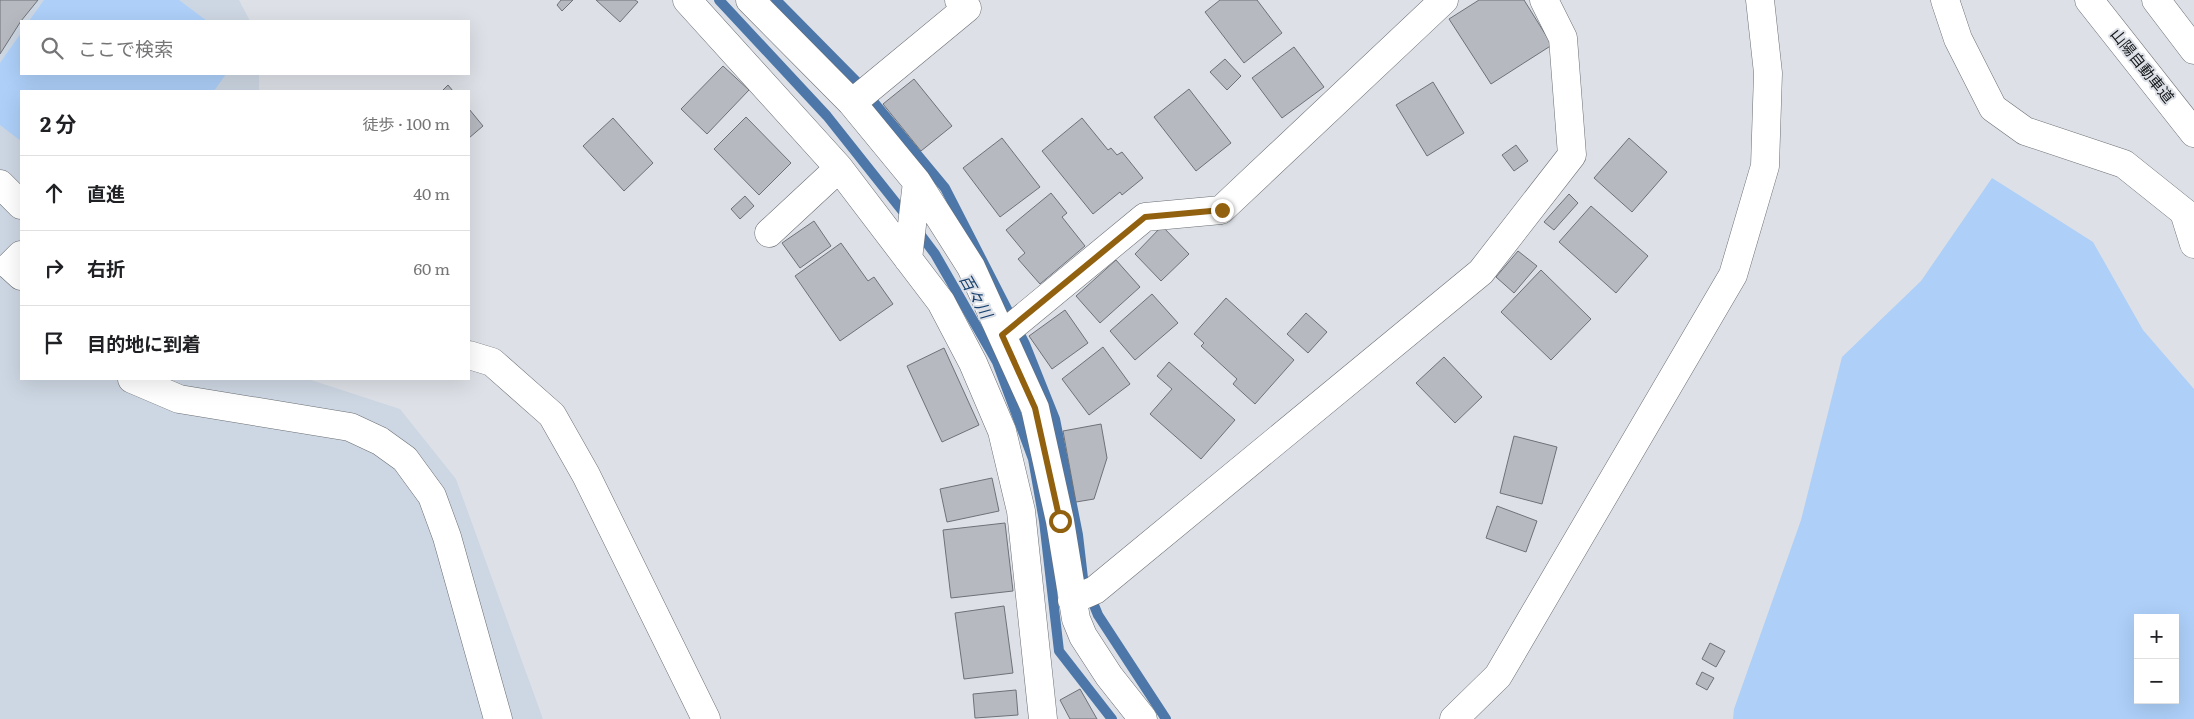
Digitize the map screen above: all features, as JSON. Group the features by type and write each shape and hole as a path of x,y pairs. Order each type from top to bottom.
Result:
{"main road":[{"path":"687,0 839,168 908,254 941,302 973,363 1002,431 1021,511 1067,610 1108,676 1142,719"},
{"path":"750,0 861,95 916,189 1011,328 1035,408 1060,521 1067,610 1043,719"},
{"path":"861,95 967,8 959,0"},
{"path":"1011,328 1145,217 1222,210 1444,0"},
{"path":"1067,610 1481,272 1572,155 1563,38 1544,0"},
{"path":"1454,719 1498,676 1733,275 1765,166 1768,73 1760,0"},
{"path":"1945,0 1962,46 1993,108 2025,131 2124,164 2184,212 2194,244"},
{"name":"山陽自動車道","path":"2089,0 2194,133"},
{"path":"2156,0 2194,50"},
{"path":"769,233 839,168"},
{"path":"0,184 20,204"},
{"path":"908,254 916,189"},
{"path":"20,256 10,266 20,275"},
{"path":"470,354 492,362 552,415 586,474 706,719"},
{"path":"134,380 179,399 350,427 380,441 405,459 432,496 447,537 498,719"}],"shaded area":[{"path":"0,0 239,0 249,20 20,20 20,75 259,75 259,90 20,90 20,380 311,380 400,409 456,479 543,719 0,719"},
{"path":"44,0 179,0 206,20 30,20"},
{"path":"20,34 20,75 225,75 215,90 20,90 20,140 0,125 0,63"},
{"path":"1992,178 2093,242 2143,330 2194,389 2194,719 1733,719 1734,709 1801,520 1842,357 1921,281"}],"building":[{"path":"0,0 38,0 20,20 0,54"},
{"path":"561,0 573,0 562,11 557,5"},
{"path":"596,0 635,0 638,2 620,22"},
{"path":"1220,0 1257,0 1282,33 1244,63 1205,12"},
{"path":"1479,0 1524,0 1552,45 1491,84 1449,19"},
{"path":"1294,47 1324,87 1282,118 1252,78"},
{"path":"1225,59 1241,76 1227,90 1210,72"},
{"path":"723,66 749,90 707,134 681,109"},
{"path":"914,79 952,126 921,151 883,104"},
{"path":"1433,82 1464,133 1427,156 1396,105"},
{"path":"448,85 452,90 443,90"},
{"path":"1189,89 1231,143 1196,171 1154,117"},
{"path":"470,110 483,126 470,137"},
{"path":"746,117 791,163 759,195 714,149"},
{"path":"613,118 653,163 624,191 583,146"},
{"path":"1082,118 1108,150 1111,148 1117,155 1122,152 1143,178 1122,195 1120,192 1093,214 1042,151"},
{"path":"1002,138 1040,187 1000,217 963,168"},
{"path":"1629,138 1667,172 1632,212 1594,178"},
{"path":"1516,145 1528,161 1514,171 1502,155"},
{"path":"1051,193 1067,213 1062,217 1085,246 1040,284 1018,259 1025,253 1006,230"},
{"path":"1569,194 1578,203 1554,230 1544,222"},
{"path":"745,196 754,206 740,219 731,209"},
{"path":"1591,206 1648,256 1616,293 1559,242"},
{"path":"814,221 831,246 800,268 782,243"},
{"path":"1162,226 1189,254 1161,281 1135,254"},
{"path":"841,243 868,281 874,277 893,304 840,341 795,276"},
{"path":"1518,251 1537,266 1514,293 1496,277"},
{"path":"1116,260 1140,287 1100,323 1076,296"},
{"path":"1541,270 1591,319 1551,360 1501,312"},
{"path":"1152,294 1178,323 1135,360 1110,331"},
{"path":"1226,298 1294,360 1255,404 1233,384 1237,379 1201,346 1204,343 1194,334"},
{"path":"1065,310 1088,343 1052,369 1029,336"},
{"path":"1306,313 1327,332 1308,353 1287,334"},
{"path":"1103,347 1130,384 1089,415 1062,379"},
{"path":"944,348 979,425 942,442 907,366"},
{"path":"1444,357 1482,397 1455,423 1416,383"},
{"path":"1169,362 1235,420 1201,459 1150,414 1172,389 1157,376"},
{"path":"1101,424 1107,458 1094,499 1076,502 1063,431"},
{"path":"1514,436 1557,447 1542,504 1500,493"},
{"path":"992,478 999,511 947,522 940,489"},
{"path":"1497,506 1537,521 1526,552 1486,538"},
{"path":"1005,523 1013,591 951,598 943,530"},
{"path":"1004,606 1013,673 964,679 955,613"},
{"path":"1710,643 1725,651 1716,667 1702,659"},
{"path":"1702,672 1714,678 1707,690 1696,684"},
{"path":"1080,689 1097,719 1070,719 1060,700"},
{"path":"1016,690 1018,715 975,718 973,694"}],"waterway":[{"name":"百々川","path":"719,0 827,116 908,218"},
{"path":"776,0 857,82 945,188 1025,344 1055,419 1078,535 1083,578 1098,615 1166,719"},
{"name":"百々川","path":"917,230 935,254 997,362 1033,459 1044,521 1059,651 1112,719"}],"route":[{"path":"1060,521 1035,408 1002,335 1145,217 1222,210"}]}
